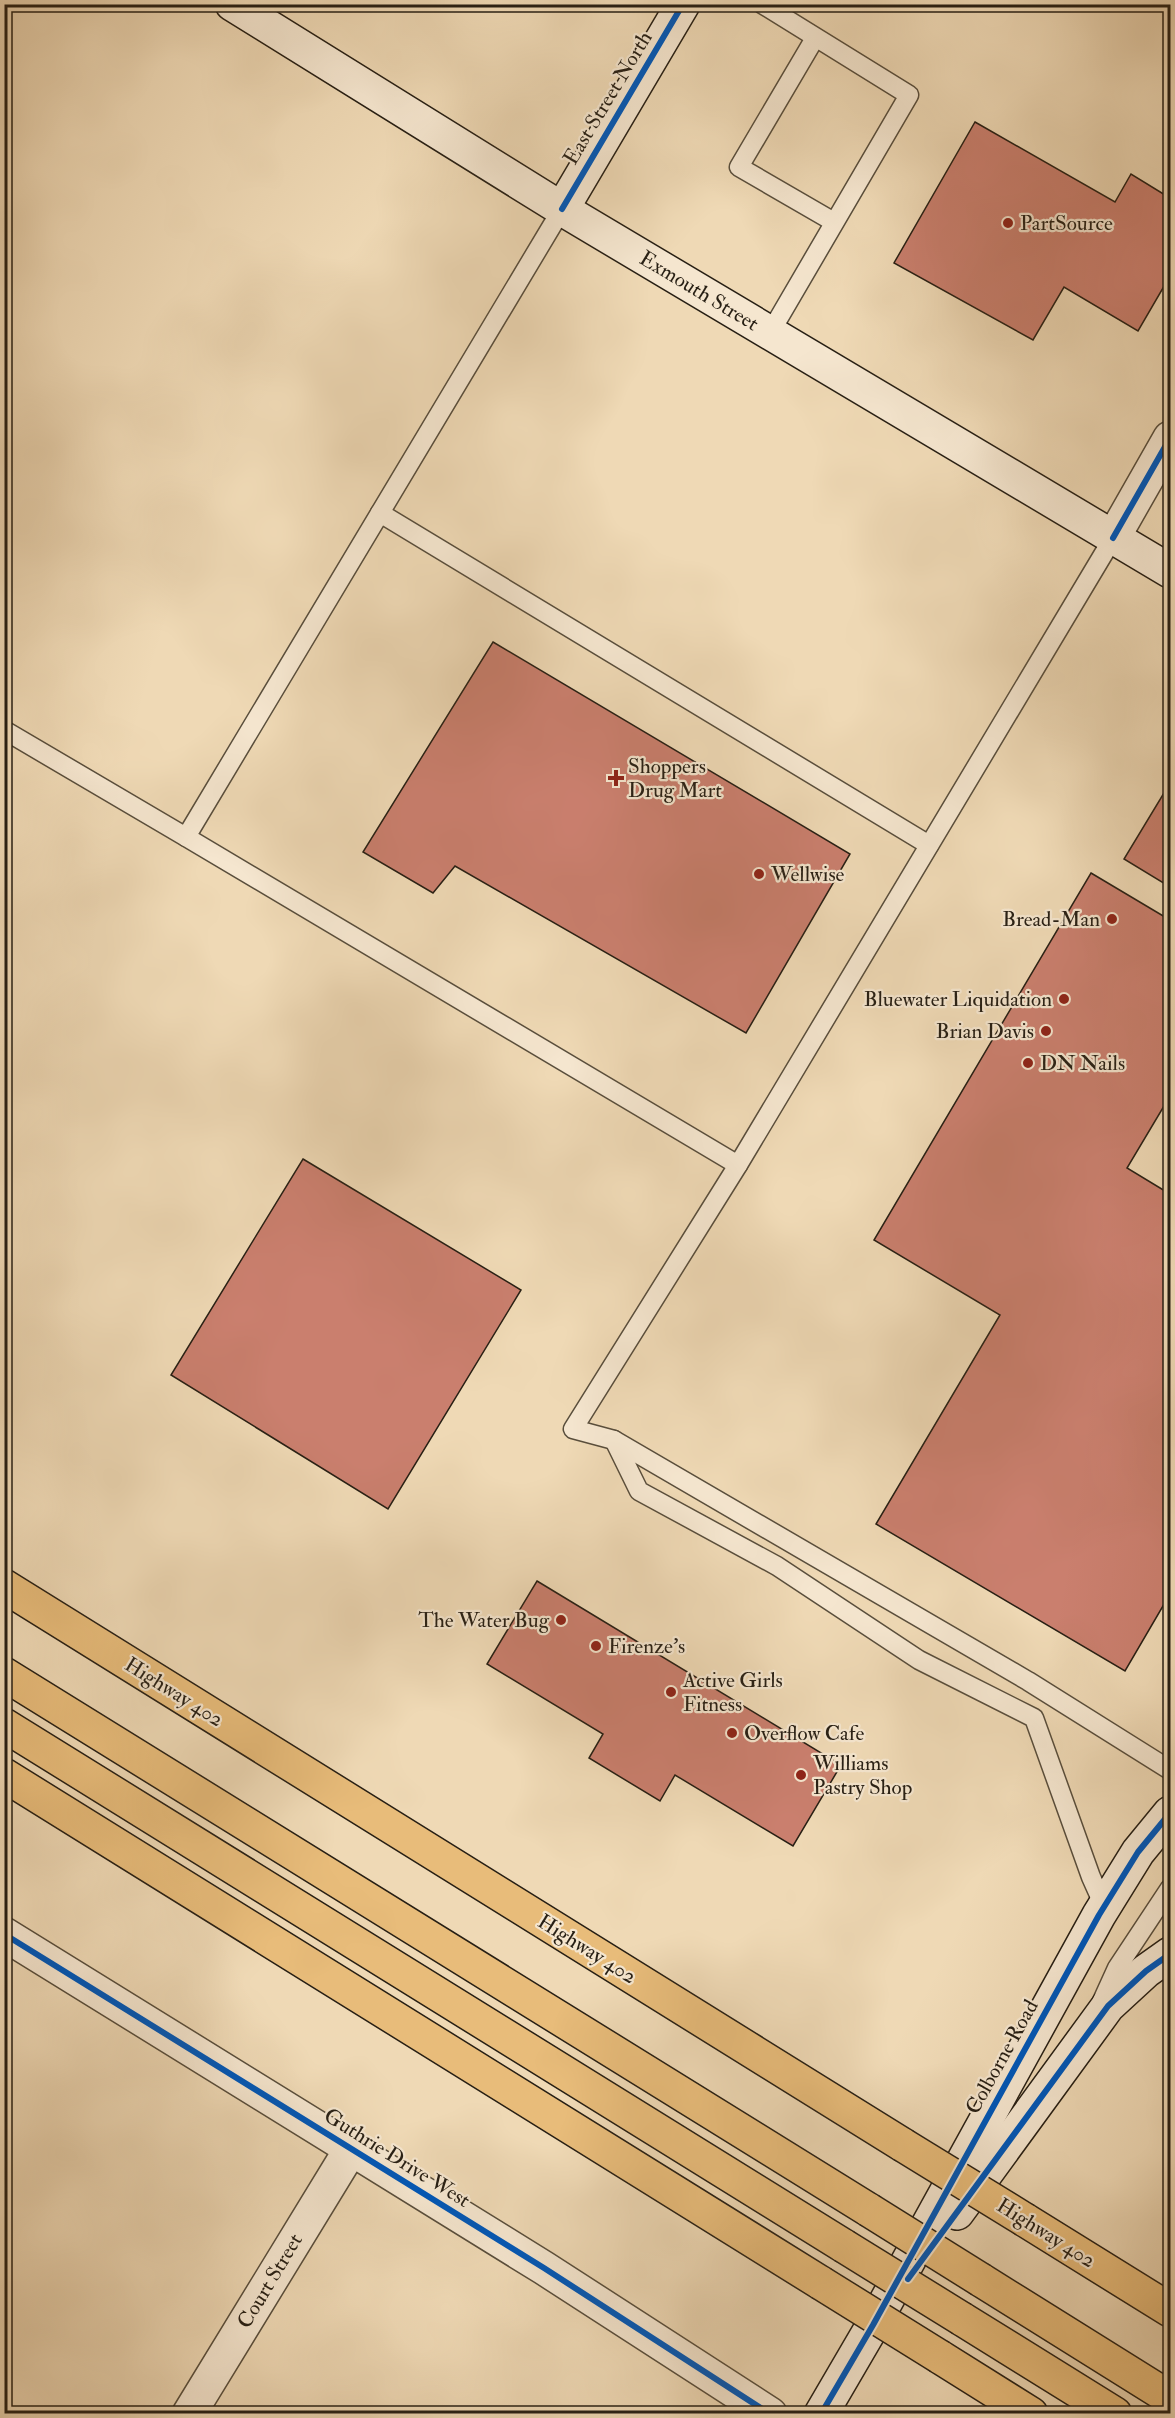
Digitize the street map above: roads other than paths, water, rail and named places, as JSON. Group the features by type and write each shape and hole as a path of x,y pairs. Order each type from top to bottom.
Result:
{"highway":[{"name":"Highway 402","path":"4,1586 1170,2310"},
{"path":"4,1674 1170,2398"},
{"path":"4,1725 1115,2414"},
{"path":"4,1775 1031,2414"}],"street":[{"name":"Exmouth Street","path":"232,4 562,209 1170,571"},
{"name":"East Street North","path":"562,209 683,4"},
{"path":"1113,538 1170,438"},
{"name":"Colborne Road","path":"820,2414 873,2325 1104,1906 1138,1852 1170,1813"},
{"name":"Guthrie Drive West","path":"4,1934 544,2268 770,2414"},
{"name":"Colborne Road","path":"873,2325 1108,2006 1146,1971 1170,1954"},
{"name":"Court Street","path":"189,2414 351,2149"}],"lane":[{"path":"762,4 909,95 770,333"},
{"path":"815,38 739,167 834,222"},
{"path":"186,837 562,209"},
{"path":"380,513 929,845"},
{"path":"1113,538 738,1165 573,1429 614,1440 1028,1681 1170,1770"},
{"path":"4,730 738,1165"},
{"path":"614,1440 639,1491 777,1566 919,1660 1034,1719 1079,1845 1104,1906"},
{"path":"1084,2037 1117,1968 1170,1888"}],"place":[{"name":"PartSource","path":"1008,223"},
{"name":"Shoppers Drug Mart","path":"616,778"},
{"name":"Wellwise","path":"759,874"},
{"name":"Bread-Man","path":"1112,919"},
{"name":"Bluewater Liquidation","path":"1064,999"},
{"name":"Brian Davis","path":"1046,1031"},
{"name":"DN Nails","path":"1028,1063"},
{"name":"The Water Bug","path":"561,1620"},
{"name":"Firenze's","path":"596,1646"},
{"name":"Active Girls Fitness","path":"671,1692"},
{"name":"Overflow Cafe","path":"732,1733"},
{"name":"Williams Pastry Shop","path":"801,1775"}]}
